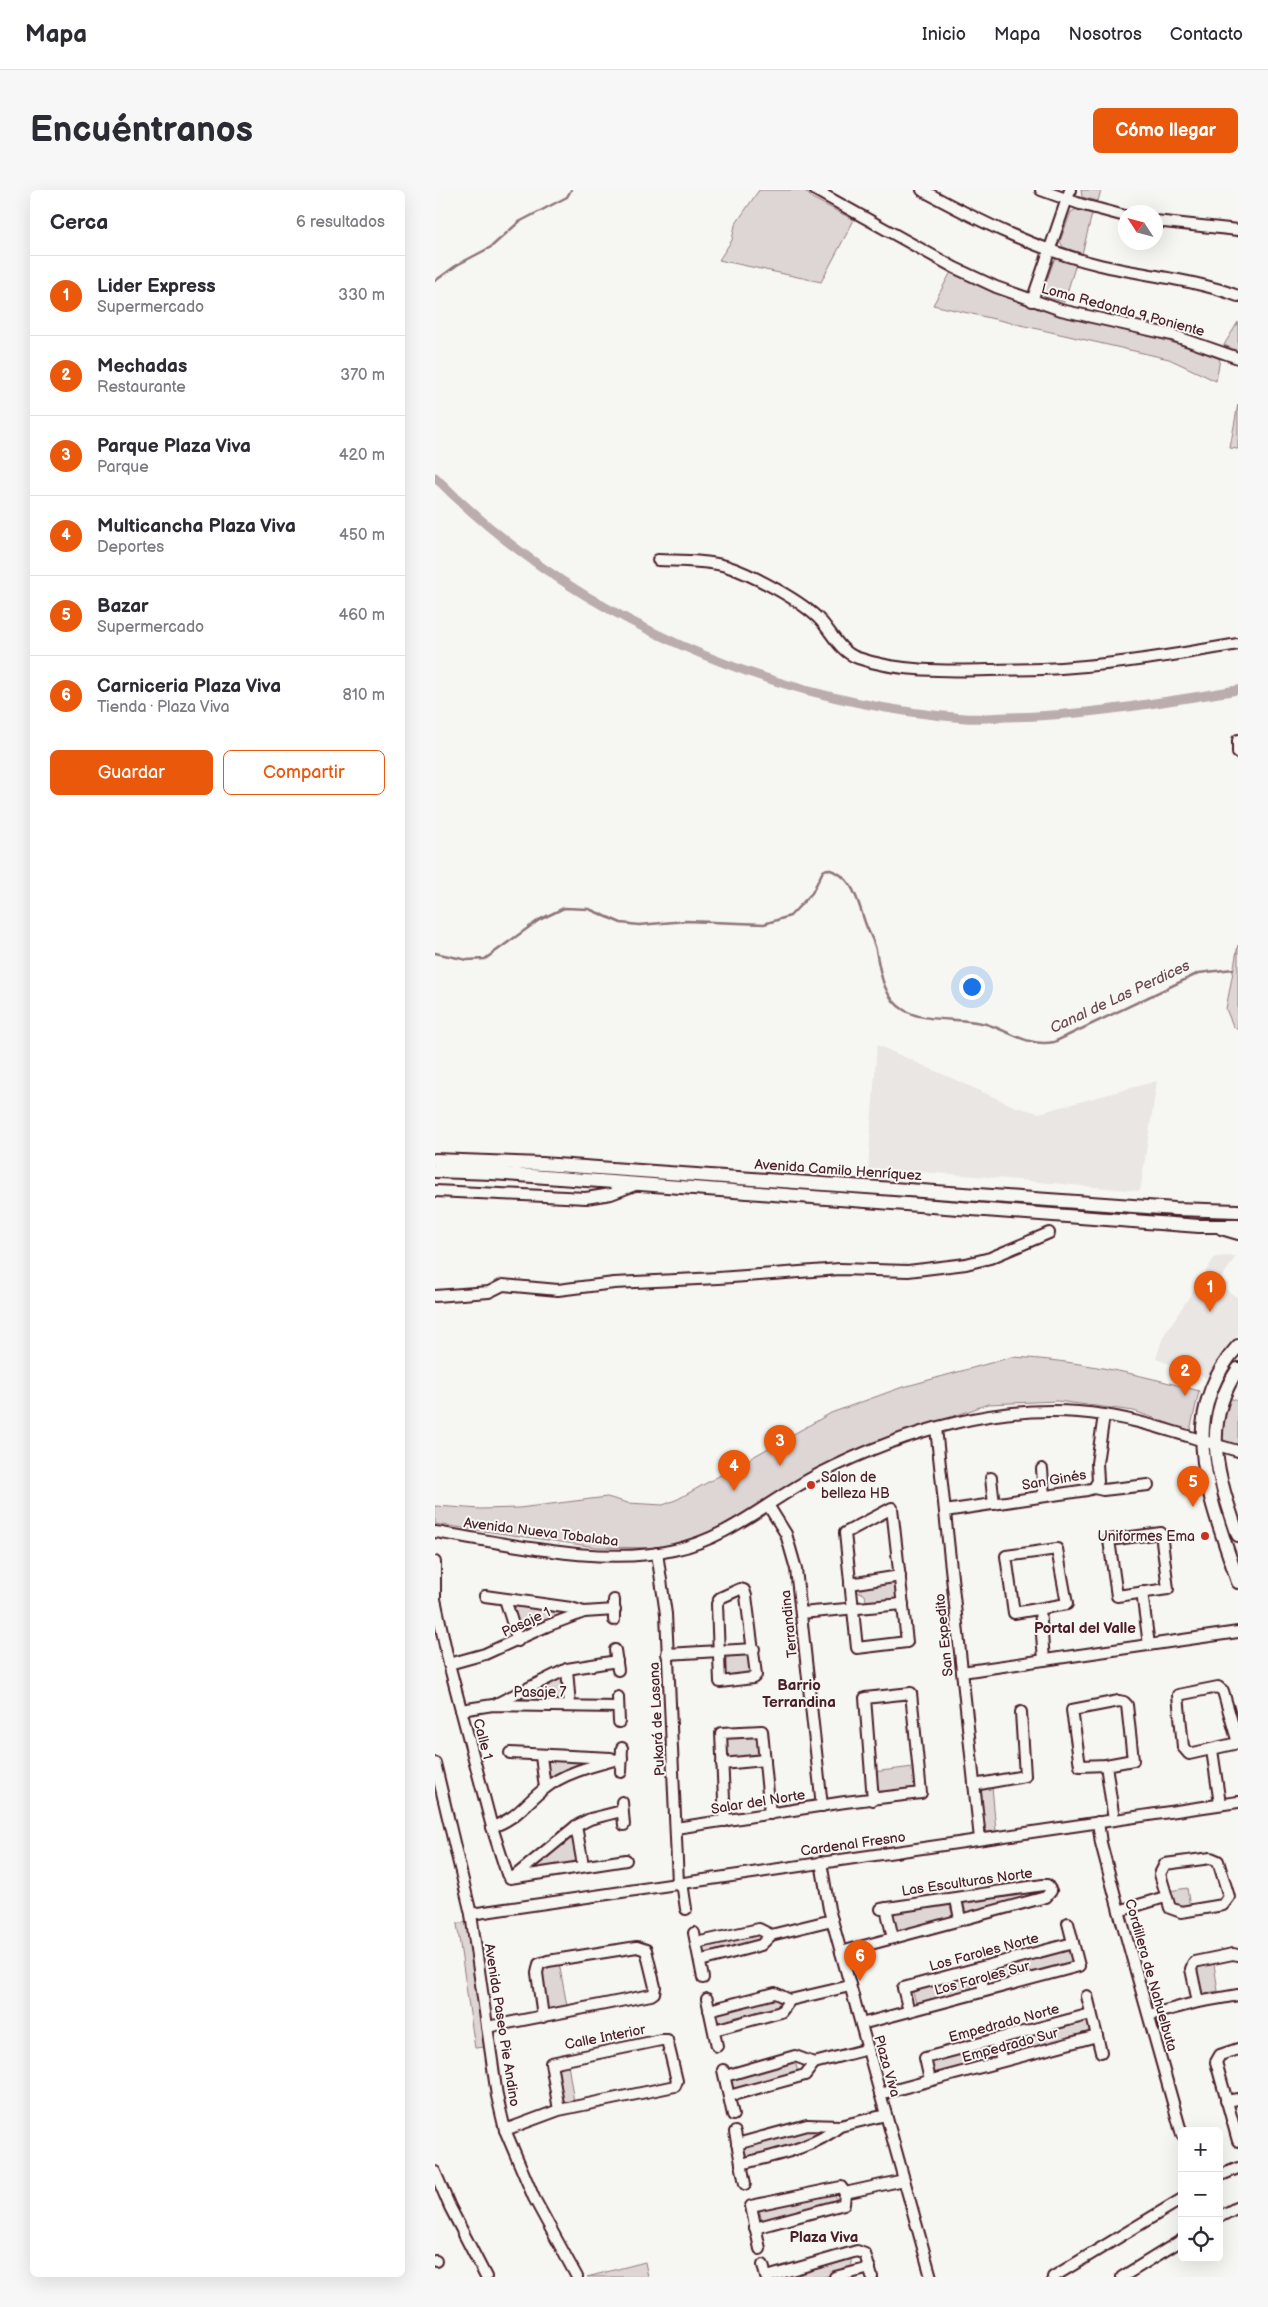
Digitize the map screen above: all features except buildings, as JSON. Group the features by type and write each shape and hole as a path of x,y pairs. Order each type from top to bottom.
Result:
{"main road":[{"name":"Avenida Camilo Henríquez","path":"435,1160 542,1164 1198,1210 1238,1211"},
{"name":"Avenida Camilo Henríquez","path":"435,1171 492,1173 635,1185 1213,1226 1238,1226"},
{"path":"1238,1346 1221,1369 1211,1392 1204,1414 1202,1441 1202,1460 1206,1481 1238,1582"},
{"path":"1237,1528 1219,1478 1215,1445 1221,1405 1226,1390 1238,1369"}],"street":[{"name":"Loma Redonda 9 Poniente","path":"815,190 955,268 1032,301 1061,310 1172,335 1238,358"},
{"path":"921,190 982,221 1049,250 1101,266 1194,283 1238,296"},
{"path":"1041,190 1069,195 1118,213"},
{"path":"1032,301 1069,195"},
{"path":"1163,223 1238,230"},
{"path":"658,560 727,566 776,589 805,608 821,621 834,639 856,658 903,667 961,670 1061,668 1164,656 1238,644"},
{"path":"1238,740 1238,753"},
{"path":"435,1191 586,1198 611,1194 635,1185"},
{"name":"Avenida Camilo Henríquez","path":"1213,1226 1238,1234"},
{"path":"435,1296 489,1292 503,1285 558,1290 613,1283 718,1278 840,1268 915,1270 990,1258 1049,1233"},
{"name":"Avenida Nueva Tobalaba","path":"435,1532 583,1554 626,1556 657,1553 689,1546 720,1535 801,1484 881,1447 936,1428 991,1416 1028,1412 1104,1415 1145,1424 1238,1452"},
{"name":"San Ginés","path":"945,1511 1094,1488 1099,1478 1097,1462 1104,1415"},
{"name":"San Expedito","path":"936,1428 980,1839"},
{"path":"1042,1470 1044,1496"},
{"path":"991,1478 994,1504"},
{"path":"1094,1488 1106,1490 1147,1485"},
{"name":"Terrandina","path":"768,1505 782,1525 796,1569 822,1806"},
{"path":"892,1508 900,1576 907,1642 857,1648 845,1533 892,1508"},
{"path":"1161,1533 1168,1589 1142,1592 1117,1596 1109,1540 1161,1533"},
{"path":"1057,1549 1067,1604 1040,1609 1014,1613 1006,1556 1057,1549"},
{"name":"Pukará de Lasana","path":"657,1553 666,1614 678,1883 683,1889 686,1909"},
{"name":"Calle 1","path":"435,1562 435,1599 449,1664 505,1871 510,1878 515,1877"},
{"path":"850,1584 900,1576"},
{"path":"740,1589 744,1590 747,1596 754,1649 756,1675 753,1678 720,1682 717,1652 717,1604 720,1598 740,1589"},
{"path":"1142,1592 1149,1645"},
{"path":"485,1596 571,1608 584,1612"},
{"path":"505,1599 517,1640"},
{"path":"801,1613 903,1604"},
{"path":"1040,1609 1044,1660"},
{"name":"Pasaje 1","path":"449,1664 485,1654 547,1626 584,1612 614,1610"},
{"path":"962,1672 1238,1632"},
{"path":"667,1654 754,1649"},
{"path":"493,1705 567,1669 617,1665 615,1650"},
{"path":"567,1669 570,1706"},
{"path":"1217,1687 1223,1691 1238,1744 1211,1750 1189,1754 1185,1752 1177,1698 1181,1693 1217,1687"},
{"name":"Salar del Norte","path":"676,1828 845,1802 873,1800 921,1793 911,1693 865,1698 873,1800"},
{"name":"Pasaje 7","path":"461,1710 493,1705 570,1706 618,1702 619,1722"},
{"path":"1124,1702 1127,1705 1134,1757 1130,1762 1106,1765 1080,1766 1072,1710 1075,1708 1124,1702"},
{"path":"974,1785 1025,1776 1021,1712"},
{"path":"725,1821 721,1733 762,1731 770,1814"},
{"path":"1211,1750 1220,1804"},
{"path":"510,1753 541,1756 622,1753"},
{"path":"492,1827 513,1818 545,1788 577,1771 622,1753"},
{"path":"621,1772 622,1753"},
{"path":"541,1756 545,1788"},
{"path":"722,1764 765,1760"},
{"name":"Avenida Paseo Pie Andino","path":"435,1763 471,1914 497,2096 505,2130 534,2198 577,2277"},
{"path":"1106,1765 1114,1820"},
{"name":"Cardenal Fresno","path":"471,1914 1238,1802"},
{"path":"515,1877 576,1826 590,1819 622,1807 624,1825"},
{"name":"Cordillera de Nahuelbuta","path":"1098,1822 1101,1843 1180,2127"},
{"path":"576,1826 583,1865"},
{"path":"1215,1859 1218,1862 1229,1897 1223,1905 1181,1912 1170,1908 1165,1897 1160,1874 1165,1864 1215,1859"},
{"path":"515,1877 583,1865 627,1860"},
{"name":"Plaza Viva","path":"821,1862 832,1920 931,2277"},
{"name":"Las Esculturas Norte","path":"893,1938 883,1908 1043,1885 1050,1887 1050,1894 1046,1897 960,1919"},
{"path":"1119,1910 1165,1897"},
{"path":"841,1952 960,1919 955,1899"},
{"path":"700,1961 761,1945 771,1935 832,1920"},
{"path":"1068,1923 1073,1943"},
{"path":"703,1978 695,1938 759,1929 771,1935"},
{"name":"Los Faroles Sur","path":"861,2024 1079,1966 1073,1943"},
{"name":"Los Faroles Norte","path":"909,2011 903,1988 1073,1943"},
{"path":"487,2027 543,2016 654,1993 655,1987 646,1950 637,1948 548,1961 539,1964 537,1973 543,2016"},
{"path":"1198,2002 1191,1969 1194,1962 1238,1955"},
{"path":"978,1968 984,1991"},
{"path":"709,2010 775,1993 790,2000 850,1986"},
{"path":"1149,2016 1198,2002 1238,1995"},
{"path":"1087,1996 1101,2052"},
{"path":"707,1999 717,2046"},
{"path":"714,2030 781,2012 790,2000"},
{"name":"Empedrado Norte","path":"931,2080 925,2058 1091,2014"},
{"name":"Empedrado Sur","path":"880,2094 1097,2036"},
{"path":"996,2039 1002,2061"},
{"name":"Calle Interior","path":"505,2130 559,2110 675,2086 677,2081 667,2040 642,2043 551,2063 559,2110"},
{"path":"729,2096 805,2075 814,2064 867,2049"},
{"path":"1238,2049 1220,2055 1215,2062 1236,2128 1238,2141"},
{"path":"733,2114 724,2073 795,2056 814,2064"},
{"path":"1226,2101 1238,2099"},
{"path":"737,2144 807,2125 840,2126 886,2114"},
{"path":"741,2164 805,2146 828,2136 840,2126"},
{"path":"735,2132 745,2184"},
{"path":"1223,2174 1238,2168"},
{"path":"435,2172 437,2187 486,2277"},
{"path":"845,2193 904,2180"},
{"path":"755,2228 844,2204 845,2193 841,2187 751,2206 755,2228 760,2249"},
{"path":"1053,2277 1178,2201"},
{"path":"1223,2215 1238,2207"},
{"path":"1122,2277 1178,2242"},
{"path":"763,2264 767,2277 857,2251 865,2254 871,2273 835,2277"}],"shaded area":[{"path":"759,190 804,190 812,198 854,220 821,282 719,260 732,240 735,225"},
{"path":"1081,190 1101,190 1098,201 1082,197"},
{"path":"1077,209 1092,214 1082,254 1063,247 1060,241 1071,212"},
{"path":"1058,259 1076,264 1064,302 1044,297 1043,291 1054,260"},
{"path":"951,272 992,290 1048,310 1162,339 1220,359 1216,381 1169,359 933,305"},
{"path":"1238,322 1238,351 1224,345"},
{"path":"1238,404 1238,449 1230,448"},
{"path":"1238,945 1238,1030 1233,1026 1226,1009"},
{"path":"877,1045 1016,1107 1039,1113 1157,1081 1140,1191 953,1174 868,1169"},
{"path":"1236,1256 1221,1279 1228,1284 1225,1289 1238,1298 1238,1334 1223,1351 1208,1378 1156,1359 1163,1337 1215,1257"},
{"path":"1012,1357 1059,1361 1107,1369 1199,1391 1190,1431 1134,1411 1057,1401 988,1404 850,1454 819,1468 732,1522 711,1532 655,1548 596,1547 435,1524 435,1506 481,1509 519,1508 607,1497 628,1503 663,1505 678,1499 831,1413 900,1388"},
{"path":"1229,1398 1238,1401 1238,1446 1218,1442"},
{"path":"896,1580 898,1602 867,1605 865,1595 860,1592 855,1593 856,1587"},
{"path":"505,1598 582,1611 517,1638"},
{"path":"750,1652 753,1676 721,1680 723,1666 728,1658 736,1654"},
{"path":"564,1676 568,1701 504,1703"},
{"path":"758,1733 761,1755 728,1758 727,1736"},
{"path":"544,1759 609,1759 548,1782"},
{"path":"913,1767 915,1788 875,1793 873,1772"},
{"path":"992,1786 996,1831 985,1832 981,1787"},
{"path":"572,1834 577,1863 529,1870"},
{"path":"1187,1888 1190,1907 1172,1911 1169,1891"},
{"path":"1044,1890 1045,1893 966,1913 963,1901"},
{"path":"949,1902 953,1916 896,1931 891,1911"},
{"path":"467,1922 485,2047 475,2048 457,1924"},
{"path":"758,1932 760,1943 700,1956 698,1945"},
{"path":"1069,1948 1073,1963 989,1985 985,1970"},
{"path":"559,1963 567,2006 547,2009 542,1969"},
{"path":"1214,1964 1218,1991 1201,1994 1197,1967"},
{"path":"968,1975 972,1989 916,2003 912,1989"},
{"path":"778,1996 781,2006 716,2025 713,2015"},
{"path":"1088,2019 1092,2034 1008,2056 1004,2040"},
{"path":"986,2046 989,2061 933,2075 930,2060"},
{"path":"795,2061 798,2072 732,2089 730,2078"},
{"path":"568,2064 574,2102 561,2104 554,2066"},
{"path":"815,2126 818,2138 747,2157 744,2146"},
{"path":"834,2190 837,2202 762,2221 759,2209"},
{"path":"850,2257 853,2269 823,2277 776,2277"},
{"path":"645,2262 648,2277 587,2277"}],"waterway":[{"path":"435,281 457,265 491,247 519,222 567,197 571,190"},
{"path":"435,477 489,527 548,571 612,611 678,644 748,672 819,693 892,709 976,718 1037,716 1095,711 1238,690"},
{"name":"Canal de Las Perdices","path":"435,953 467,960 485,959 539,920 564,908 589,909 621,923 639,925 686,921 764,924 790,916 812,893 823,871 827,869 843,877 854,891 875,947 879,967 891,999 904,1010 922,1017 976,1022 995,1027 1019,1038 1035,1042 1054,1042 1199,973 1233,969"}],"place":[{"name":"Lider Express","path":"1210,1312"},
{"name":"Mechadas","path":"1185,1396"},
{"name":"Parque Plaza Viva","path":"780,1466"},
{"name":"Salon de belleza HB","path":"811,1485"},
{"name":"Multicancha Plaza Viva","path":"734,1491"},
{"name":"Bazar","path":"1193,1507"},
{"name":"Uniformes Ema","path":"1205,1536"},
{"name":"Carniceria Plaza Viva","path":"860,1981"}],"district":[{"name":"Portal del Valle","path":"1085,1628"},
{"name":"Barrio Terrandina","path":"799,1694"},
{"name":"Plaza Viva","path":"824,2237"}]}
